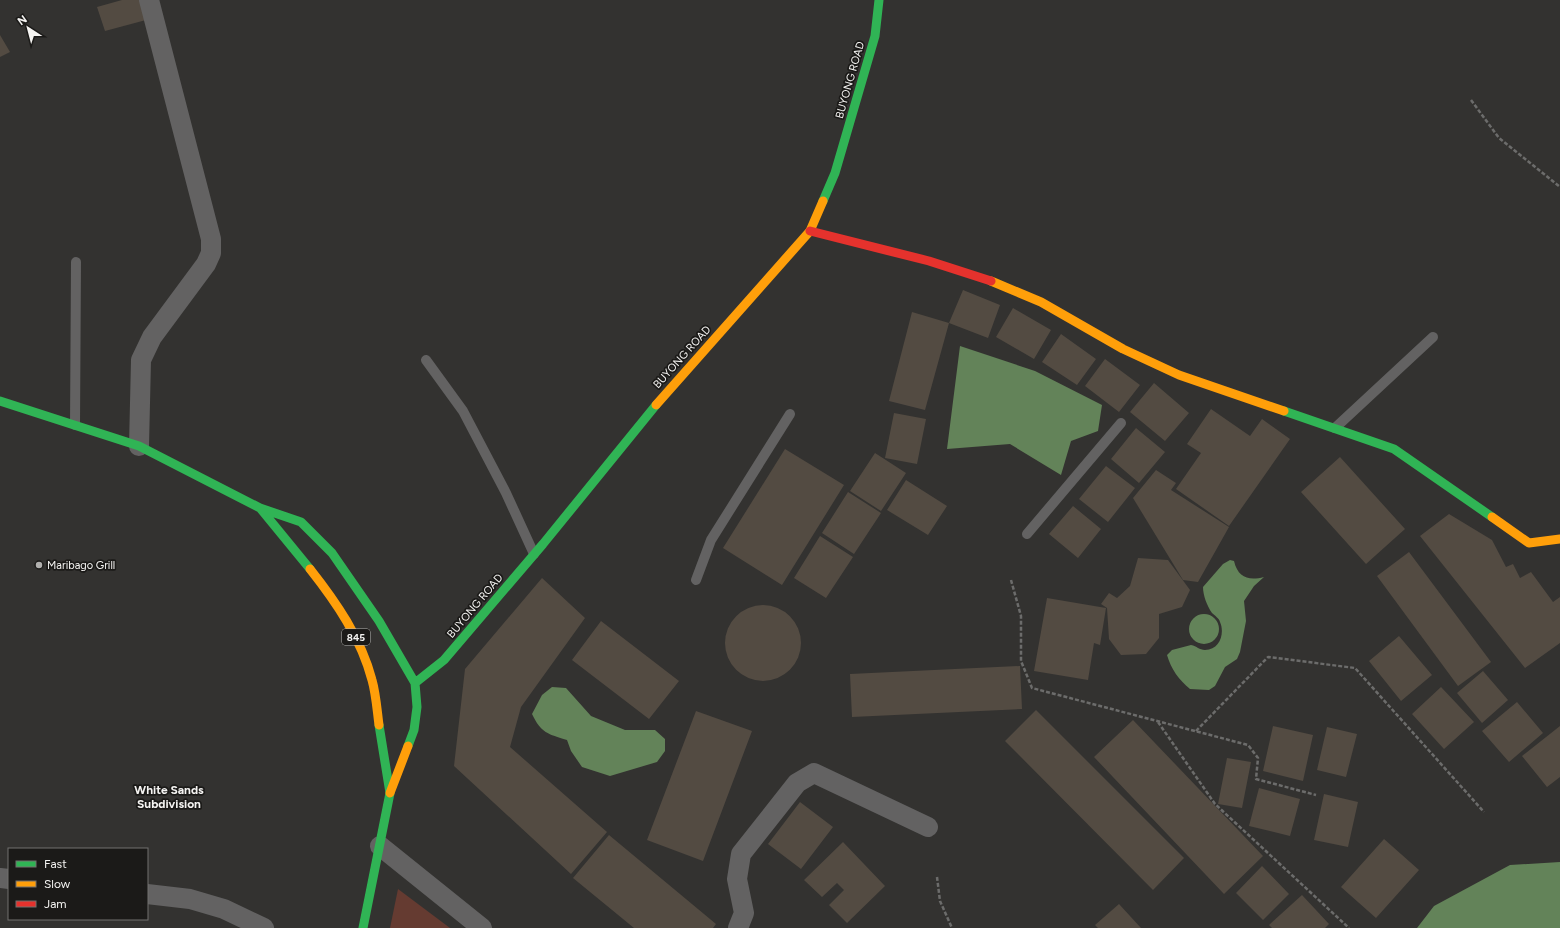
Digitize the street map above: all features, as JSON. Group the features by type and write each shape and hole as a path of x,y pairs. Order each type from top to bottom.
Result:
{"street":[{"path":"139,446 141,360 152,337 206,264 212,253 211,239 149,0"},
{"name":"BUYONG ROAD","path":"416,683 444,660 534,554 670,387 810,231 836,173 875,36 879,0"},
{"path":"810,231 929,261 988,280 1041,302 1123,349 1178,375 1394,449 1529,543 1560,539"},
{"name":"845","path":"0,401 139,446 260,508 316,575 336,602 354,634 372,680 390,793 363,928"},
{"path":"260,508 301,522 332,553 379,621 416,683 417,707 414,730 390,793"},
{"path":"738,928 744,913 737,879 741,854 797,783 814,773 928,827"},
{"path":"380,846 482,928"},
{"path":"148,894 190,899 224,909 264,928"}],"lane":[{"path":"75,425 76,262"},
{"path":"1335,428 1433,337"},
{"path":"426,360 463,411 506,492 534,554"},
{"path":"696,580 711,540 790,414"},
{"path":"1027,534 1121,422"}],"path":[{"path":"1472,100 1499,138 1560,187"},
{"path":"1011,580 1021,616 1021,661 1032,688 1248,745 1258,758 1256,779 1316,796"},
{"path":"1196,732 1268,657 1355,668 1484,812"},
{"path":"1158,722 1214,804 1349,928"},
{"path":"937,877 940,901 952,928"}],"shaded area":[{"path":"960,346 1035,371 1102,405 1098,431 1071,441 1061,475 1010,444 947,449"},
{"path":"1230,560 1234,561 1238,571 1245,577 1254,579 1264,577 1254,586 1244,601 1246,621 1240,652 1237,659 1225,667 1215,686 1209,690 1190,689 1176,674 1167,655 1172,650 1191,645 1205,650 1218,644 1222,631 1221,626 1219,619 1208,607 1203,587 1223,564"},
{"path":"1204,614 1215,618 1219,629 1215,640 1204,644 1193,640 1189,629 1193,618"},
{"path":"552,687 566,688 591,716 625,730 655,730 665,739 665,751 657,762 610,776 582,767 571,751 567,740 546,732 535,720 532,714 542,695"},
{"path":"1560,862 1560,928 1417,928 1434,906 1510,865"},
{"path":"398,889 450,928 390,928"}],"building":[{"path":"122,0 140,0 146,20 105,31 97,7"},
{"path":"0,35 10,52 0,57"},
{"path":"963,290 1000,305 988,338 949,323"},
{"path":"1013,308 1051,330 1034,359 996,337"},
{"path":"912,312 949,323 925,410 889,401"},
{"path":"1061,334 1096,359 1077,385 1042,362"},
{"path":"1105,359 1140,385 1119,412 1085,386"},
{"path":"1154,383 1189,413 1165,441 1130,412"},
{"path":"1211,409 1250,436 1262,419 1290,439 1229,526 1176,489 1201,453 1187,444"},
{"path":"894,413 926,419 917,464 885,458"},
{"path":"1136,428 1165,452 1139,483 1111,459"},
{"path":"785,449 844,485 782,585 723,548"},
{"path":"875,453 906,473 881,511 850,491"},
{"path":"1340,457 1405,529 1366,564 1301,492"},
{"path":"1106,466 1135,488 1108,522 1079,499"},
{"path":"1156,470 1176,483 1171,490 1229,527 1198,582 1183,580 1133,498"},
{"path":"906,480 947,506 928,535 887,510"},
{"path":"848,492 881,513 854,554 822,533"},
{"path":"1073,506 1101,529 1078,558 1049,534"},
{"path":"1449,514 1492,540 1506,567 1513,564 1520,578 1531,572 1553,602 1560,597 1560,643 1525,668 1420,536"},
{"path":"820,536 853,557 826,598 794,578"},
{"path":"1409,552 1491,662 1458,686 1377,576"},
{"path":"1138,558 1168,560 1190,590 1182,607 1159,614 1159,638 1146,654 1121,655 1109,639 1107,608 1101,604 1109,593 1117,598 1130,586"},
{"path":"542,578 585,618 521,707 510,747 607,832 571,874 454,766 465,669"},
{"path":"1047,598 1106,608 1100,645 1094,643 1088,680 1034,671"},
{"path":"763,605 778,608 790,616 798,628 801,643 798,658 790,670 778,678 763,681 748,678 736,670 728,658 725,643 728,628 736,616 748,608"},
{"path":"601,621 679,681 649,719 572,660"},
{"path":"1399,636 1432,675 1401,701 1369,661"},
{"path":"1020,666 1022,709 852,717 850,674"},
{"path":"1483,671 1508,700 1482,723 1457,693"},
{"path":"1441,687 1474,722 1444,749 1412,714"},
{"path":"1517,702 1543,733 1509,762 1482,731"},
{"path":"1036,710 1184,858 1153,890 1005,741"},
{"path":"696,711 752,731 703,861 647,840"},
{"path":"1133,720 1263,856 1224,894 1094,757"},
{"path":"1273,726 1313,735 1303,781 1263,771"},
{"path":"1560,726 1560,777 1547,787 1522,756"},
{"path":"1327,727 1357,734 1346,777 1317,770"},
{"path":"1227,758 1251,762 1242,808 1218,804"},
{"path":"1259,788 1300,799 1290,836 1249,826"},
{"path":"1324,794 1358,802 1348,847 1314,840"},
{"path":"800,802 833,827 801,869 768,844"},
{"path":"609,835 716,924 713,928 634,928 573,878"},
{"path":"1384,839 1419,870 1376,918 1341,887"},
{"path":"843,842 885,886 847,923 829,905 844,890 837,883 822,897 804,880"},
{"path":"1262,866 1289,894 1263,920 1236,893"},
{"path":"1302,895 1329,924 1325,928 1272,928 1269,925"},
{"path":"1119,904 1141,928 1098,928 1095,925"}],"traffic: fast":[{"path":"823,201 835,173 875,36 879,0"},
{"path":"0,401 139,446 260,508 310,569"},
{"path":"415,683 444,660 543,544 656,405"},
{"path":"1284,411 1394,449 1492,517"},
{"path":"260,508 301,522 332,553 379,621 415,683 417,707 414,730 408,746"},
{"path":"363,928 390,793 379,725"}],"traffic: slow":[{"path":"656,405 810,231 823,201"},
{"path":"991,281 1041,302 1123,349 1179,375 1284,411"},
{"path":"1492,517 1529,543 1560,539"},
{"path":"310,569 347,621 361,650 373,685 379,725"},
{"path":"390,793 408,746"}],"traffic: jam":[{"path":"810,231 929,261 991,281"}],"place":[{"name":"Maribago Grill","path":"39,565"}],"district":[{"name":"White Sands Subdivision","path":"169,797"}]}
